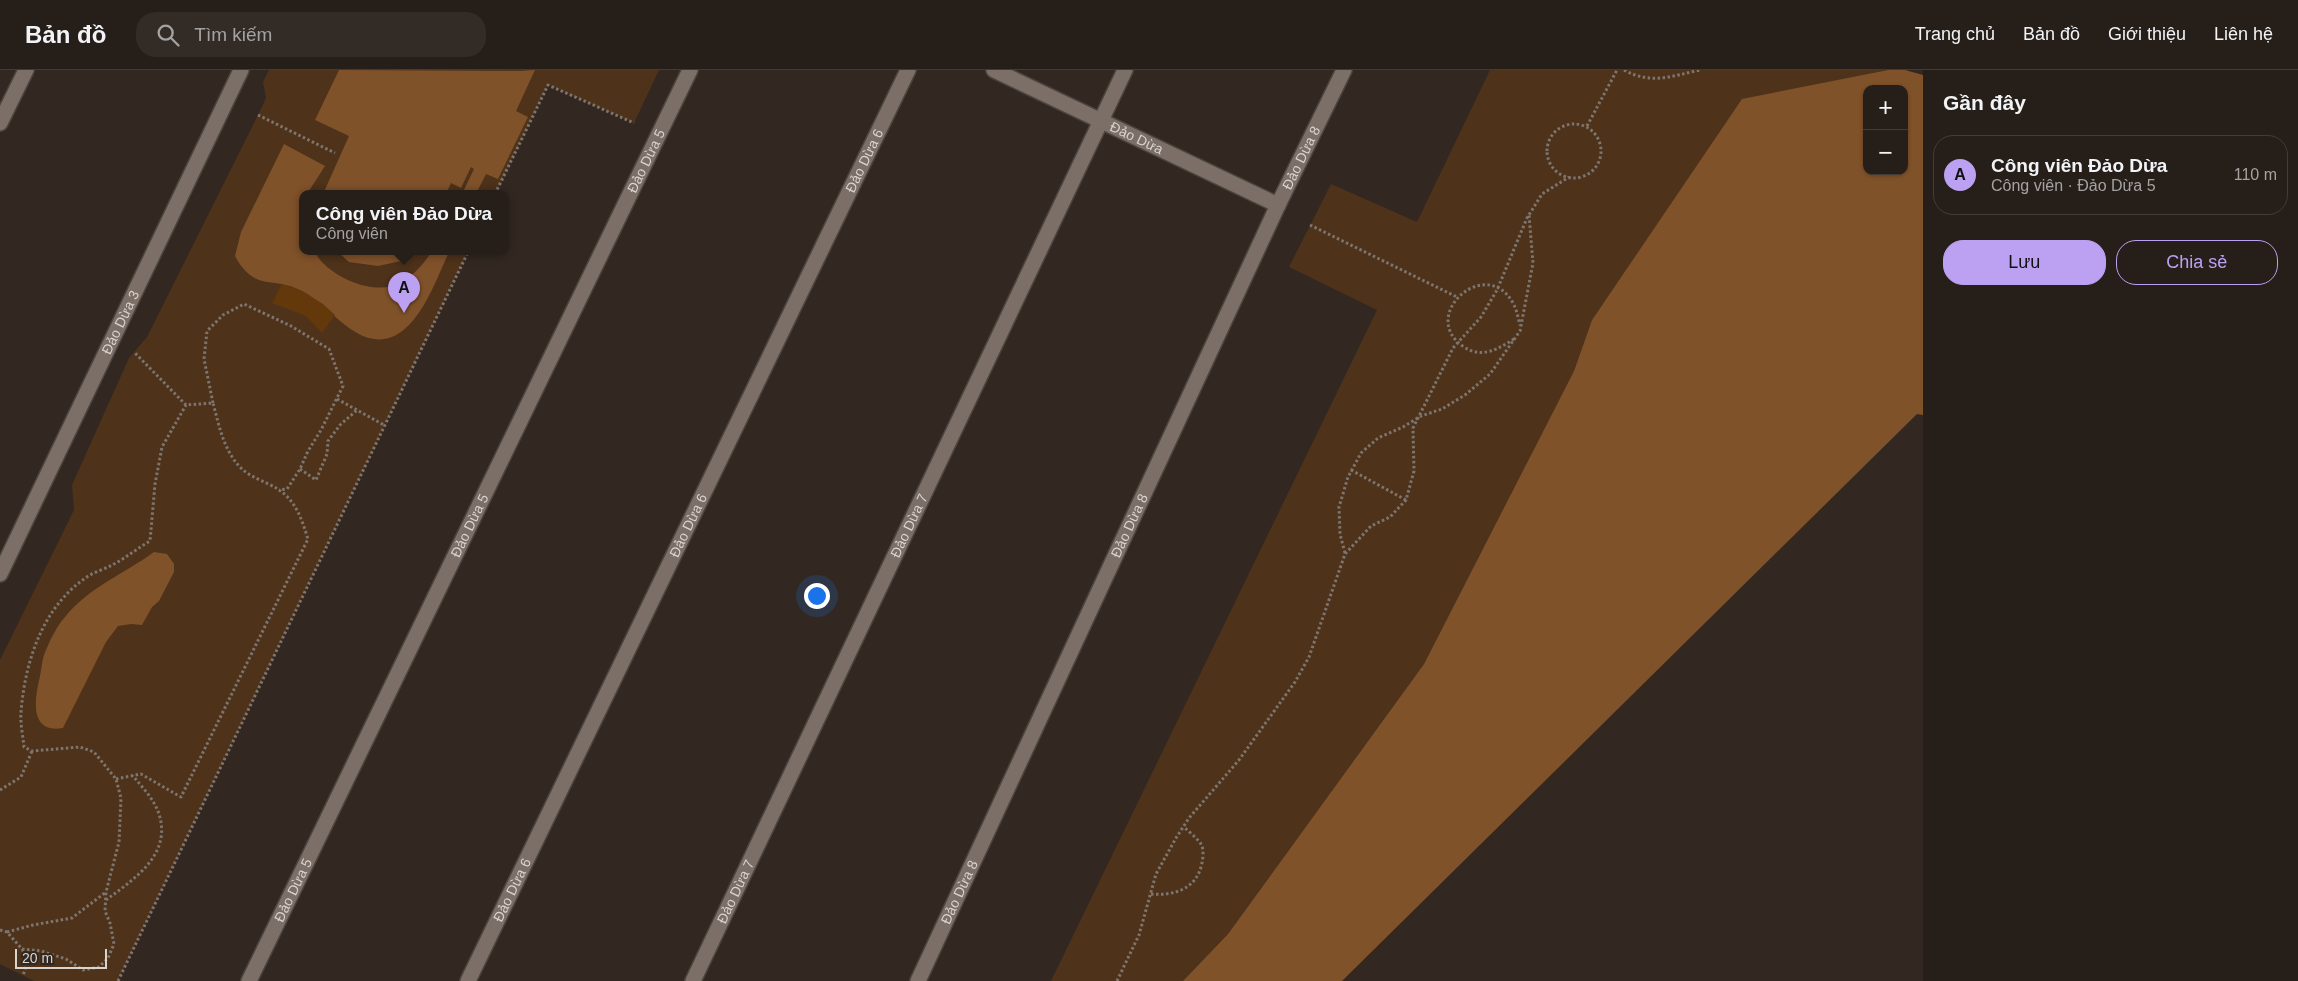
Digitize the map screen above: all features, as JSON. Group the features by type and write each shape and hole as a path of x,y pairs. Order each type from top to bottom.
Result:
{"street":[{"path":"0,123 26,70"},
{"name":"Đảo Dừa 3","path":"0,574 241,70"},
{"name":"Đảo Dừa 5","path":"249,981 690,70"},
{"name":"Đảo Dừa 6","path":"468,981 908,70"},
{"name":"Đảo Dừa","path":"994,70 1278,205"},
{"name":"Đảo Dừa 7","path":"693,981 1125,70"},
{"name":"Đảo Dừa 8","path":"918,981 1278,205 1344,70"}],"path":[{"path":"1587,126 1617,70"},
{"path":"1624,70 1650,79 1700,70"},
{"path":"497,190 548,85 634,123"},
{"path":"258,115 335,153"},
{"path":"1117,981 1139,936 1156,874 1184,827 1239,760 1295,682 1309,657 1346,554 1371,526 1390,517 1406,500 1414,472 1413,428 1421,416 1453,348 1481,317 1498,289 1529,214 1542,194 1568,178 1585,176 1593,171 1601,156 1599,139 1587,126 1568,124 1552,133 1548,141 1546,151 1552,168 1568,178"},
{"path":"1346,554 1340,534 1339,507 1351,470 1361,453 1378,438 1403,427 1421,416 1442,410 1465,395 1490,374 1516,337 1521,327 1533,264 1529,214"},
{"path":"1310,225 1457,297"},
{"path":"118,981 467,255"},
{"path":"1516,337 1498,350 1488,353 1477,353 1458,343 1449,325 1452,305 1457,297 1466,290 1488,285 1498,289 1507,296 1513,304 1521,327"},
{"path":"116,779 141,774 181,796 308,539 299,512 279,490 265,484 240,467 224,443 213,404 204,359 207,331 223,315 244,304 291,326 330,349 343,386 308,450 300,469 287,489 279,490"},
{"path":"134,352 186,405 213,404"},
{"path":"337,399 384,425"},
{"path":"22,949 41,951 66,959 83,970 99,967 108,958 114,944 110,923 105,911 106,892 119,842 121,798 116,779 94,752 80,747 32,751 24,747 21,714 34,646 44,625 69,592 85,578 114,564 150,541 155,484 162,447 186,405"},
{"path":"300,469 316,480 327,454 328,441 340,425 357,410"},
{"path":"1351,470 1406,500"},
{"path":"0,790 21,777 32,751"},
{"path":"106,900 148,866 158,852 159,814 151,799 132,776"},
{"path":"1150,894 1168,896 1183,890 1200,876 1203,858 1201,844 1184,827"},
{"path":"0,930 7,932 72,918 106,892"},
{"path":"7,932 28,959 24,976"}],"shaded area":[{"path":"269,70 659,70 634,123 548,85 497,190 299,190 299,255 467,255 118,981 34,981 0,964 0,660 74,510 72,485 129,358 147,337 266,98 263,82"},
{"path":"339,70 535,70 516,111 528,117 498,179 486,174 478,190 464,190 474,169 471,167 461,188 451,183 448,190 325,190 349,136 315,120"},
{"path":"1490,70 1888,70 1742,100 1592,320 1574,371 1424,664 1228,934 1183,981 1051,981 1377,310 1289,267 1331,184 1417,222"},
{"path":"1888,70 1905,70 1923,75 1923,415 1917,414 1342,981 1183,981 1228,934 1424,664 1574,371 1592,320 1742,99"},
{"path":"284,144 325,166 310,190 299,190 299,255 317,255 329,269 351,282 376,287 388,287 399,284 408,278 429,255 448,255 427,300 405,329 391,337 375,339 357,333 302,291 291,286 257,279 250,275 235,256 241,232"},
{"path":"341,255 410,255 406,260 378,266 349,262"},
{"path":"154,552 167,554 174,564 174,572 159,601 152,607 142,625 118,626 106,642 63,728 52,728 44,725 39,720 36,712 37,694 44,656 57,628 74,606 85,597"}],"building":[{"path":"282,284 302,291 323,304 335,315 322,333 306,316 272,303"}],"place":[{"name":"Công viên Đảo Dừa","path":"404,313"}]}
